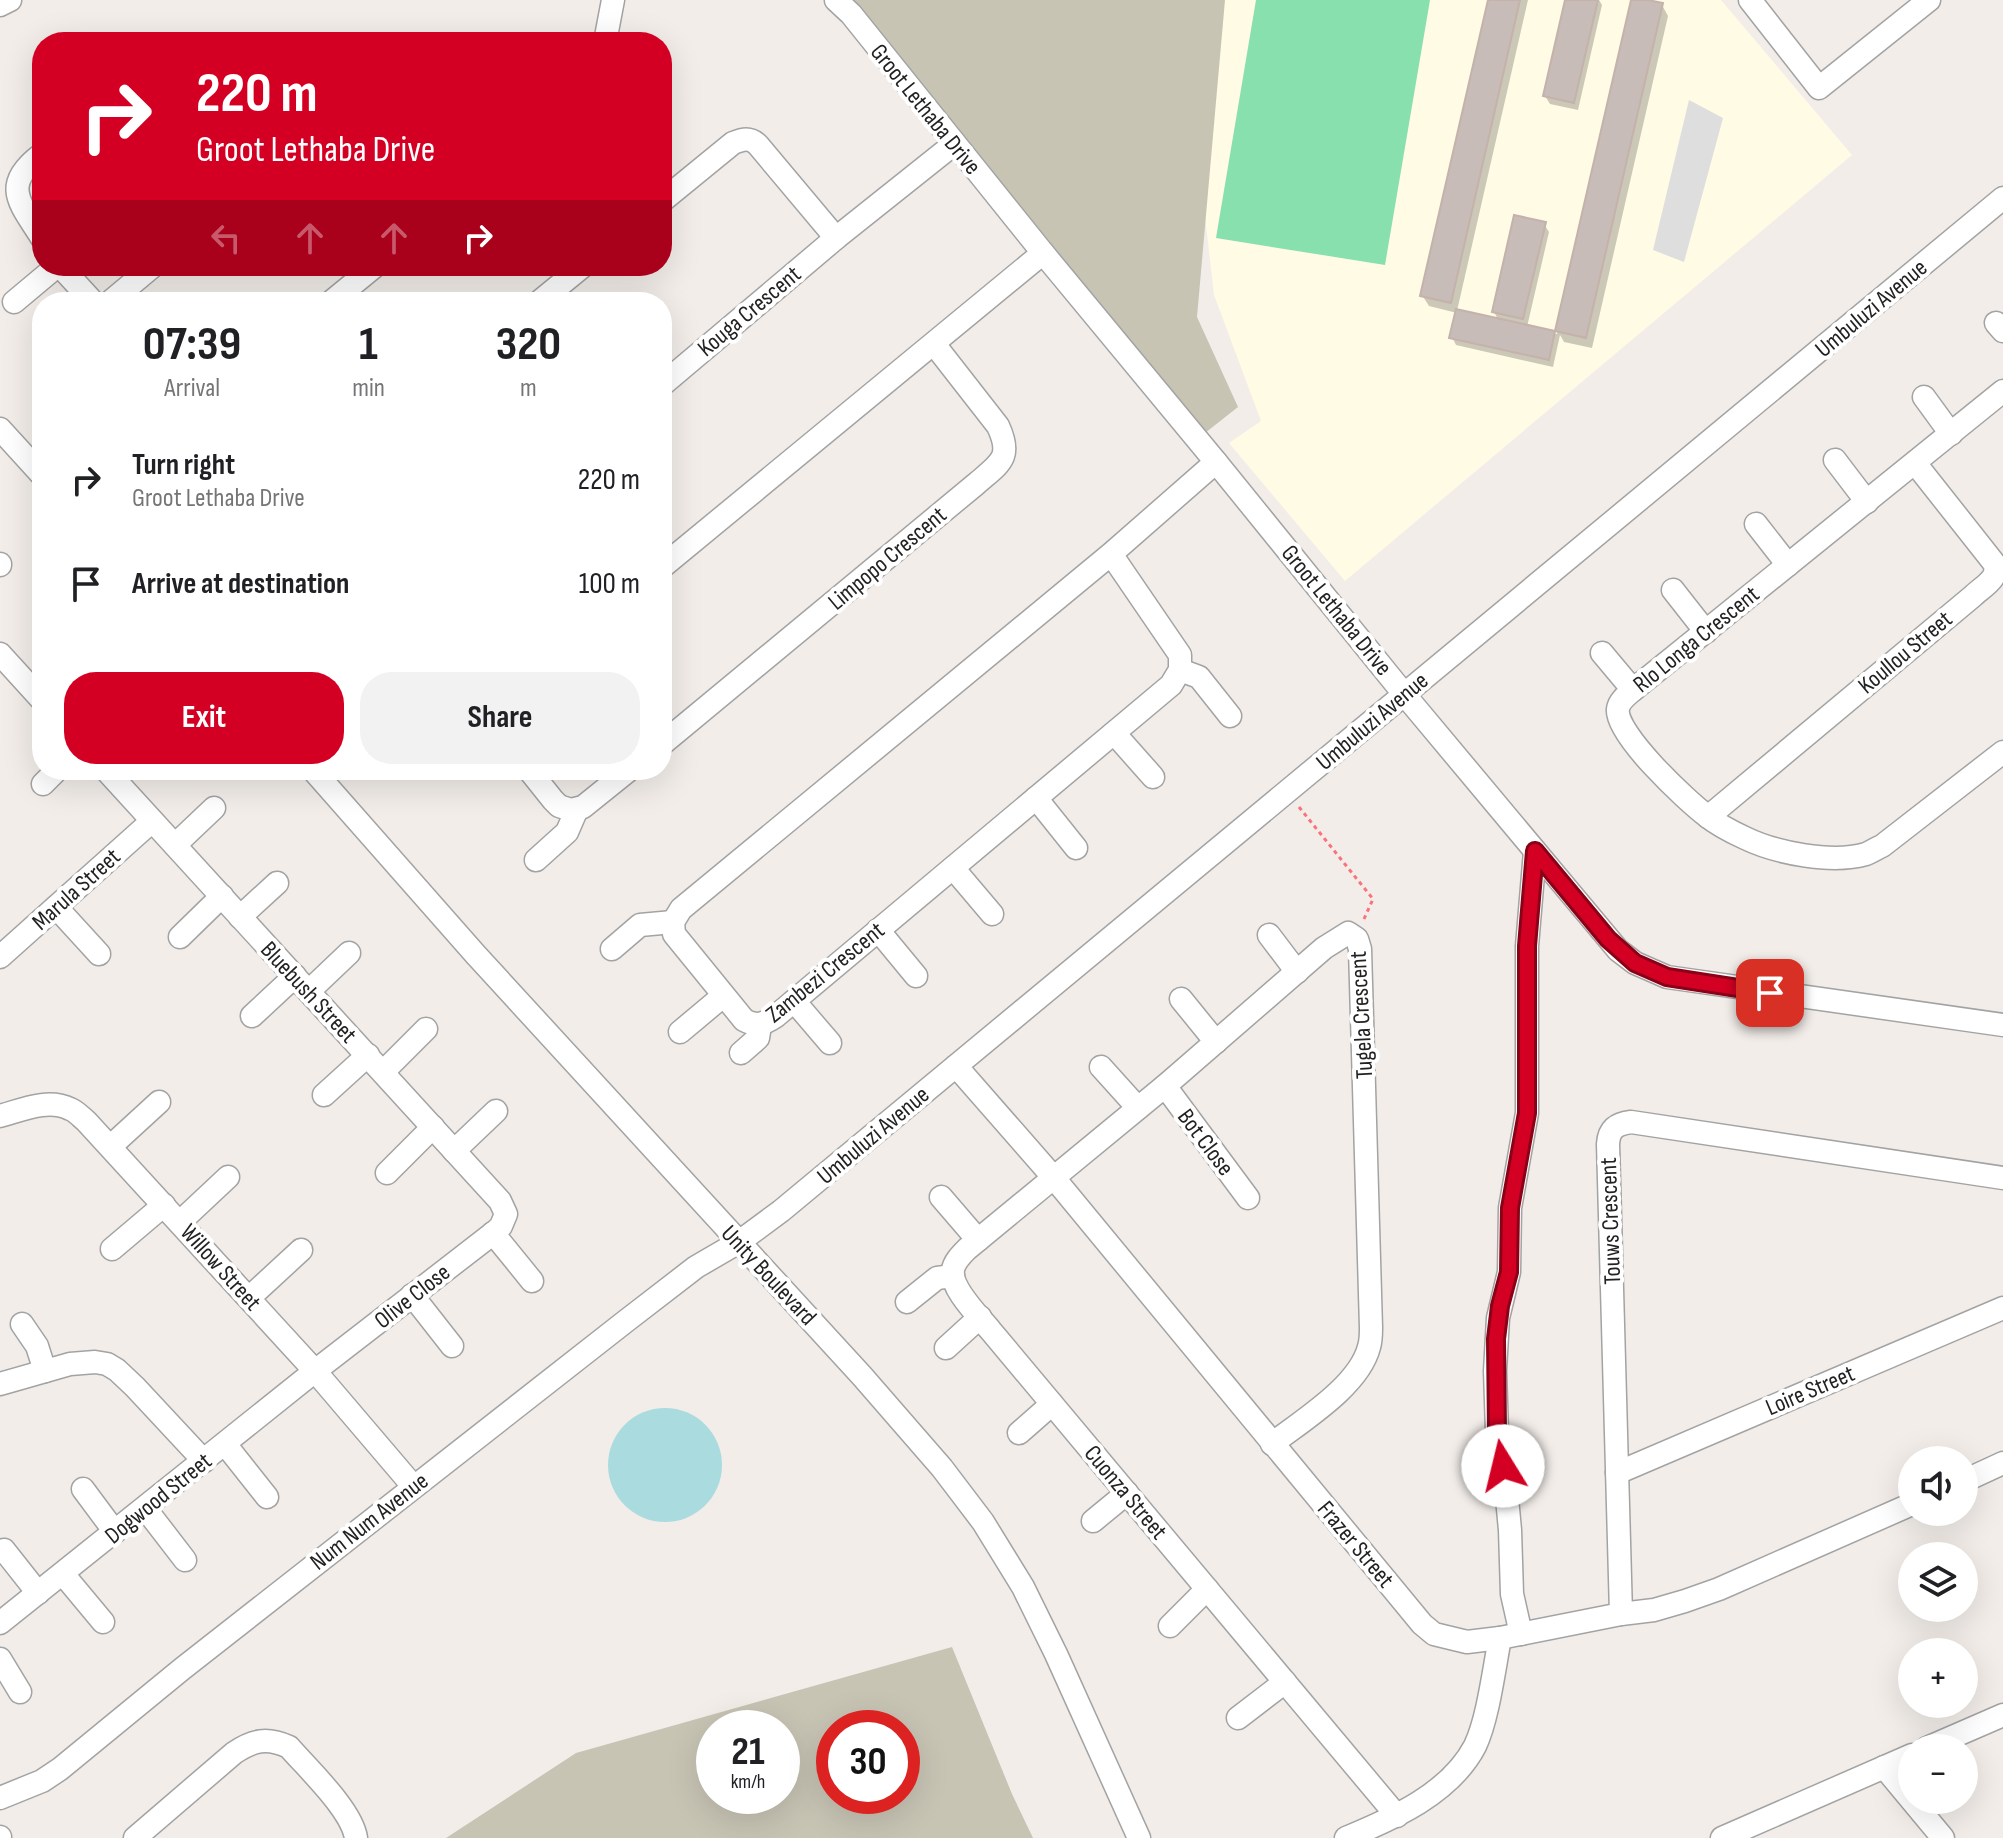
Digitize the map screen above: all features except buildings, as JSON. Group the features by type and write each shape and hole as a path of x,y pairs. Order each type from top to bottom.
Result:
{"street":[{"path":"0,5 10,0"},
{"path":"607,32 613,0"},
{"name":"Groot Lethaba Drive","path":"836,0 851,14 1404,694 1618,950 1635,963 1667,977 2003,1025"},
{"path":"1750,0 1819,88 1929,0"},
{"path":"672,193 733,143 749,139 758,145 836,238"},
{"name":"Kouga Crescent","path":"672,377 836,238 954,144"},
{"path":"32,162 20,176 16,189 32,223"},
{"name":"Umbuluzi Avenue","path":"739,1242 781,1211 2003,198"},
{"path":"672,559 1043,253"},
{"path":"14,302 46,276"},
{"path":"68,276 83,292"},
{"path":"122,292 141,276"},
{"path":"343,292 363,276"},
{"path":"551,292 571,276"},
{"name":"Limpopo Crescent","path":"672,736 997,466 1006,449 998,426 934,344"},
{"name":"Rlo Longa Crescent","path":"2001,757 1882,846 1865,854 1835,857 1806,855 1747,839 1708,817 1655,768 1621,724 1617,712 1619,704 1633,690 2003,391"},
{"path":"1924,397 1951,434"},
{"path":"0,429 32,464"},
{"path":"1835,460 1867,502"},
{"path":"612,949 640,925 673,922 689,902 1111,554 1216,462"},
{"name":"Koullou Street","path":"1708,817 1973,596 1995,574 1994,563 1915,463"},
{"path":"1756,524 1788,565"},
{"path":"1111,554 1174,644 1180,655 1180,670 1199,677 1230,716"},
{"path":"1673,590 1706,632"},
{"path":"1602,653 1633,690"},
{"name":"Zambezi Crescent","path":"673,922 677,941 723,996 744,1020 760,1025 776,1016 1171,685 1180,670"},
{"path":"1114,733 1153,777"},
{"name":"Bluebush Street","path":"115,780 500,1201 505,1209 499,1225 532,1281"},
{"name":"Unity Boulevard","path":"322,780 476,955 862,1376 942,1468 983,1522 1023,1587 1139,1838"},
{"path":"536,780 559,806 571,810 590,802 617,780"},
{"path":"1036,798 1076,848"},
{"path":"175,845 214,808"},
{"path":"536,860 567,832 577,809"},
{"name":"Marula Street","path":"0,957 152,821"},
{"path":"1346,1838 1397,1816 1428,1797 1449,1779 1474,1747 1511,1636 1509,1515 1497,1432 1495,1371 1498,1318 1509,1272 1510,1208 1527,1113 1527,946 1535,851"},
{"path":"953,868 992,914"},
{"path":"240,917 277,883"},
{"path":"180,937 222,896"},
{"path":"56,907 99,954"},
{"path":"878,930 916,976"},
{"name":"Tugela Crescent","path":"1054,1178 1340,937 1348,933 1354,936 1361,956 1371,1328 1369,1348 1356,1372 1338,1391 1272,1444"},
{"path":"1269,935 1297,972"},
{"path":"252,1016 349,953"},
{"path":"680,1032 723,996"},
{"path":"1181,999 1216,1042"},
{"path":"794,1001 830,1043"},
{"path":"741,1053 758,1038 760,1025"},
{"path":"324,1095 426,1029"},
{"name":"Frazer Street","path":"956,1066 1054,1178 1272,1444 1422,1624 1434,1634 1467,1642 1654,1610 1719,1589 1898,1510"},
{"path":"1101,1067 1138,1108"},
{"name":"Bot Close","path":"1165,1086 1248,1198"},
{"path":"111,1146 159,1102"},
{"name":"Willow Street","path":"0,1116 45,1104 57,1105 71,1109 95,1129 315,1371 413,1486"},
{"path":"454,1151 496,1111"},
{"name":"Touws Crescent","path":"1621,1614 1608,1144 1615,1126 1631,1122 2003,1178"},
{"path":"387,1173 433,1127"},
{"path":"180,1222 228,1177"},
{"path":"907,1302 937,1278 953,1276 953,1268 959,1257 1054,1178"},
{"path":"941,1197 978,1240"},
{"path":"112,1249 164,1205"},
{"name":"Olive Close","path":"315,1371 499,1225"},
{"name":"Num Num Avenue","path":"0,1798 42,1781 60,1769 413,1486 696,1267 739,1242"},
{"path":"249,1298 301,1250"},
{"name":"Cuonza Street","path":"953,1276 957,1289 980,1317 1397,1816"},
{"path":"412,1295 452,1346"},
{"name":"Loire Street","path":"1617,1473 2003,1308"},
{"path":"946,1348 980,1317"},
{"path":"22,1324 37,1346 45,1371"},
{"path":"0,1384 84,1362 107,1364 117,1370 204,1461"},
{"name":"Dogwood Street","path":"0,1623 315,1371"},
{"path":"1019,1433 1052,1404"},
{"path":"225,1444 267,1497"},
{"path":"1978,1475 2003,1463"},
{"path":"83,1489 115,1532"},
{"path":"1093,1521 1127,1493"},
{"path":"145,1508 185,1560"},
{"path":"4,1550 38,1593"},
{"path":"63,1574 103,1622"},
{"path":"1170,1626 1207,1589"},
{"path":"0,1659 20,1692"},
{"path":"1238,1718 1285,1682"},
{"path":"1959,1734 2003,1715"},
{"path":"135,1838 246,1744 266,1740 289,1747 335,1799 352,1828"},
{"path":"1722,1838 1898,1761"},
{"path":"1884,1767 1943,1838"}],"path":[{"path":"1286,792 1373,899 1354,936"}],"shaded area":[{"path":"849,0 1225,0 1197,317 1238,407 1205,433"},
{"path":"1163,0 1721,0 1852,155 1345,581 1229,443 1261,421 1214,295 1195,129"},
{"path":"1689,100 1723,118 1684,262 1653,250"},
{"path":"952,1647 1033,1838 446,1838 576,1753 696,1719 696,1814 800,1814 800,1710 729,1710"}],"green space":[{"path":"1256,0 1430,0 1385,265 1216,238"}],"water":[{"path":"665,1408 687,1413 705,1425 717,1443 722,1465 717,1487 705,1505 687,1517 665,1522 643,1517 625,1505 613,1487 608,1465 613,1443 625,1425 643,1413"}],"route":[{"path":"1503,1466 1497,1432 1496,1339 1509,1272 1512,1191 1527,1113 1527,946 1535,851 1608,939 1635,963 1667,977 1770,993"}]}
